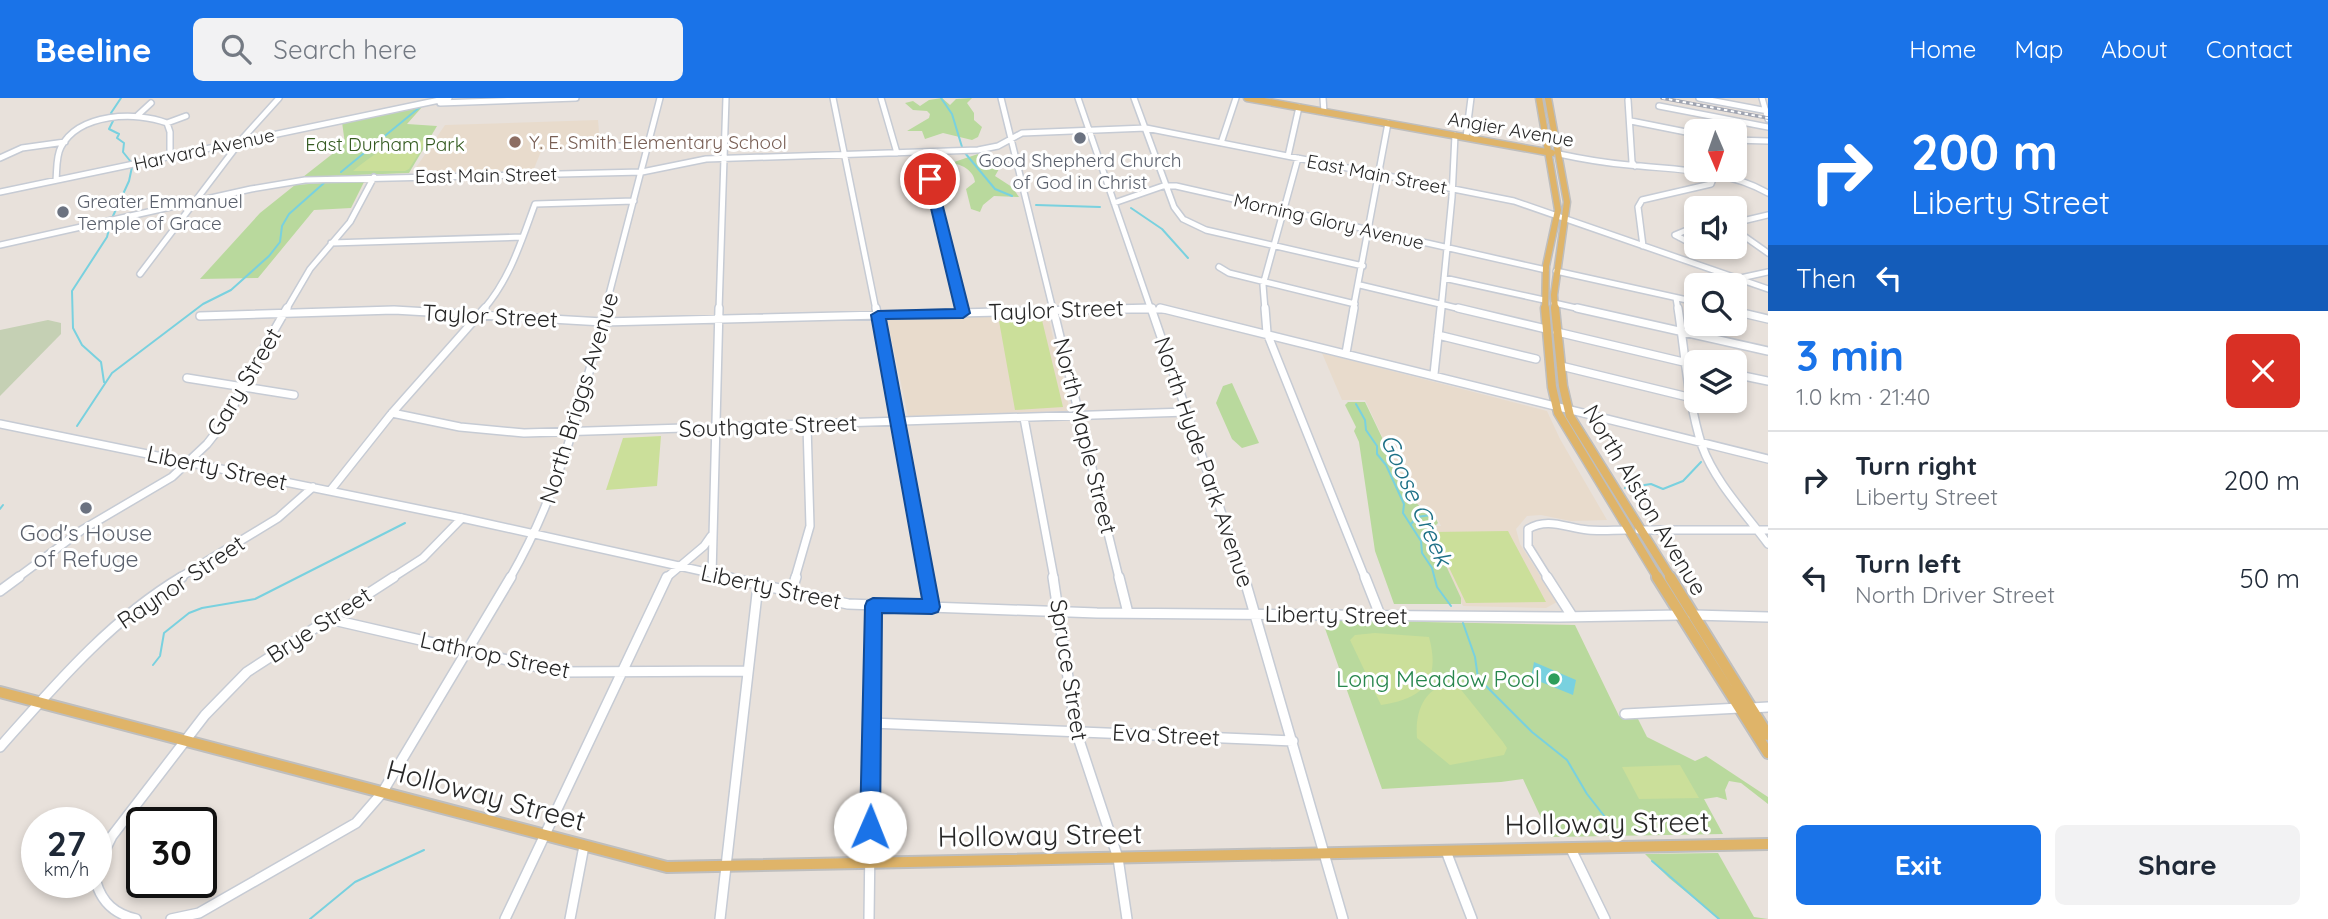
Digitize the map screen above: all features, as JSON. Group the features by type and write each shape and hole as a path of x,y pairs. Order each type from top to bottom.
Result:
{"main road":[{"name":"Angier Avenue","path":"1247,98 1559,154"},
{"name":"North Alston Avenue","path":"1538,98 1562,217"},
{"name":"North Alston Avenue","path":"1548,98 1567,202 1544,300 1555,404 1568,433 1627,530 1768,753"},
{"name":"North Alston Avenue","path":"1551,271 1567,407 1582,439 1768,735"},
{"name":"Holloway Street","path":"0,692 667,867 1768,844"}],"street":[{"path":"140,274 240,142 279,98"},
{"name":"Harvard Avenue","path":"0,192 449,98"},
{"path":"426,103 576,98"},
{"name":"North Briggs Avenue","path":"171,919 211,906 345,831 368,812 467,651 535,535 574,432 660,98"},
{"path":"712,575 711,535 726,98"},
{"path":"833,98 899,422 932,607"},
{"path":"881,98 897,153"},
{"name":"North Maple Street","path":"1001,98 1128,613"},
{"name":"North Hyde Park Avenue","path":"1078,98 1257,614 1343,919"},
{"path":"1134,98 1177,213 1187,222 1206,230 1363,266"},
{"path":"1221,143 1236,98"},
{"path":"1323,98 1324,112"},
{"path":"1466,137 1471,98"},
{"path":"1699,98 1766,111"},
{"path":"1762,98 1768,119"},
{"path":"1628,100 1632,162 1635,166"},
{"path":"138,115 151,103"},
{"path":"1659,106 1768,127"},
{"path":"1288,156 1299,107"},
{"path":"56,180 60,152 65,142 95,123 138,115 158,118 167,123 170,132 170,156"},
{"path":"167,123 186,116"},
{"path":"1631,121 1684,132"},
{"path":"1346,352 1388,123"},
{"name":"East Main Street","path":"978,150 998,146 1011,137 1030,132 1146,128 1514,201 1716,273"},
{"path":"1434,374 1448,248 1455,135"},
{"path":"1747,140 1768,141"},
{"path":"0,158 27,147 65,142"},
{"path":"592,146 649,146"},
{"name":"East Main Street","path":"0,245 294,182 374,177 642,172 692,160 724,158 1014,149"},
{"path":"924,152 963,313"},
{"name":"Angier Avenue","path":"1559,154 1635,166 1684,169"},
{"path":"1298,158 1264,282 1267,333 1380,615"},
{"name":"Gary Street","path":"0,590 64,542 173,477 221,428 310,269 356,212 374,177"},
{"name":"Angier Avenue","path":"1747,181 1766,190"},
{"path":"1643,246 1638,206 1642,200 1707,186 1712,182"},
{"path":"1114,203 1167,185"},
{"name":"Morning Glory Avenue","path":"1167,185 1684,300"},
{"path":"330,491 392,413 504,283 535,204 635,201"},
{"path":"1747,220 1768,215"},
{"path":"1684,231 1675,236 1684,241"},
{"path":"331,243 522,237"},
{"path":"1747,239 1768,253"},
{"path":"1219,267 1229,273 1355,304"},
{"path":"1747,276 1768,272"},
{"path":"1444,278 1544,300"},
{"name":"East Main Street","path":"1747,283 1768,289"},
{"path":"1360,285 1546,329"},
{"path":"1676,298 1684,350"},
{"path":"1554,303 1768,351"},
{"name":"Taylor Street","path":"200,316 394,310 603,322 1151,307 1346,352 1768,458"},
{"path":"1747,314 1768,319"},
{"path":"1557,332 1684,362"},
{"path":"1438,335 1536,359"},
{"path":"1561,366 1684,396"},
{"path":"1747,377 1768,382"},
{"path":"187,378 294,395"},
{"name":"Southgate Street","path":"392,413 500,432 574,432 1187,412"},
{"path":"1695,413 1701,442 1719,477 1768,544"},
{"name":"Spruce Street","path":"1024,418 1060,612 1076,731 1118,858 1127,919"},
{"name":"Liberty Street","path":"0,424 313,487 821,600 873,606 1128,613 1768,617"},
{"path":"791,593 810,527 807,425"},
{"name":"Raynor Street","path":"0,747 93,645 152,596 284,514 313,487"},
{"name":"Brye Street","path":"112,836 205,715 247,672 423,558 462,519"},
{"path":"1572,616 1528,546 1528,529 1548,522 1587,530 1627,530"},
{"path":"1639,530 1768,530"},
{"path":"505,919 667,576 704,547 711,535"},
{"path":"720,919 758,585"},
{"path":"869,919 873,606"},
{"name":"Lathrop Street","path":"329,619 552,671 747,671"},
{"path":"1751,708 1768,707"},
{"path":"1625,714 1740,708"},
{"name":"Eva Street","path":"872,723 1293,741"},
{"path":"570,919 584,846"},
{"path":"1572,849 1605,919"},
{"path":"1446,851 1472,919"},
{"path":"101,898 120,914 136,919"}],"shaded area":[{"name":"Y. E. Smith Elementary School","path":"598,120 596,147 542,149 533,171 413,172 445,125"},
{"path":"1048,315 1070,411 908,416 887,319"},
{"path":"1322,353 1547,411 1560,439 1607,520 1571,521 1541,515 1527,516 1516,529 1520,544 1557,602 1546,608 1463,606 1428,532 1435,526 1441,526 1434,511 1413,502 1365,400 1342,400"}],"green space":[{"path":"942,98 950,105 956,99 972,98 967,103 974,113 974,120 982,127 978,137 972,140 943,133 925,139 922,131 907,131 929,118 930,114 927,111 913,110 905,103 913,101 920,106 929,100"},
{"name":"East Durham Park","path":"423,106 407,124 437,126 409,173 303,177 345,144 342,122"},
{"path":"427,140 409,169 405,171 353,171 387,148"},
{"path":"978,154 981,167 999,169 995,176 1012,187 1019,197 994,196 983,205 980,212 971,209 966,189 975,182 974,178 967,169 951,163"},
{"name":"East Durham Park","path":"365,180 351,208 314,210 258,278 200,279 260,213 295,185"},
{"path":"48,320 61,323 61,334 0,396 0,330"},
{"path":"1042,320 1063,407 1015,410 999,321"},
{"path":"1232,383 1259,443 1242,448 1232,439 1216,403 1223,386"},
{"path":"1348,402 1365,402 1412,500 1435,517 1438,523 1430,531 1461,598 1461,604 1394,604 1375,551 1359,442 1354,431 1356,427 1345,405"},
{"path":"661,436 657,486 606,490 623,438"},
{"path":"1508,531 1546,602 1466,603 1432,532"},
{"path":"1322,620 1575,625 1619,716 1638,719 1647,737 1695,761 1706,756 1768,797 1768,804 1741,783 1729,781 1725,790 1727,800 1717,797 1704,799 1723,834 1550,837 1523,779 1382,789"},
{"path":"1375,633 1429,637 1432,652 1430,676 1418,692 1408,698 1381,705 1350,640 1355,635"},
{"path":"1454,681 1503,742 1507,748 1504,755 1450,765 1417,738 1418,718 1424,702 1435,689"},
{"path":"1680,765 1699,798 1639,799 1622,767"},
{"path":"1718,853 1754,917 1768,919 1719,919 1669,878 1645,854"}],"water":[{"name":"Long Meadow Pool","path":"1534,662 1576,680 1573,695 1531,678"}],"waterway":[{"path":"113,115 111,113 121,98"},
{"name":"Goose Creek","path":"941,98 952,114 962,147"},
{"path":"341,172 420,107"},
{"path":"113,121 109,129 119,134 117,138 124,143 123,152 131,162"},
{"name":"Goose Creek","path":"965,153 995,189 1012,196"},
{"path":"113,216 129,181 132,167"},
{"path":"77,426 112,373 203,304 231,290 269,256 280,242 282,226 289,214 324,183"},
{"name":"Goose Creek","path":"1036,205 1100,207"},
{"name":"Goose Creek","path":"1131,208 1162,229 1188,258"},
{"path":"104,382 101,362 82,345 73,328 72,291 107,237 110,225"},
{"name":"Goose Creek","path":"1356,404 1365,420 1366,430 1377,446 1377,454 1386,465 1404,504 1403,513 1421,541 1422,553 1432,568 1437,587 1451,606"},
{"path":"1625,488 1651,484 1663,489 1683,481 1701,462"},
{"path":"0,509 3,505"},
{"path":"1411,524 1417,517 1431,515"},
{"path":"153,665 160,656 164,633 189,613 202,608 255,599 405,523"},
{"name":"Goose Creek","path":"1463,623 1475,657 1478,678 1532,732 1567,760 1587,794 1616,831"},
{"path":"310,919 355,882 424,850"},
{"name":"Goose Creek","path":"1652,861 1719,919"}],"railway":[{"path":"1662,98 1768,118"}],"place":[{"name":"Good Shepherd Church of God in Christ","path":"1080,138"},
{"name":"Y. E. Smith Elementary School","path":"515,142"},
{"name":"Greater Emmanuel Temple of Grace","path":"63,212"},
{"name":"God's House of Refuge","path":"86,508"},
{"name":"Long Meadow Pool","path":"1554,679"}],"route":[{"path":"870,827 873,606 932,607 878,315 963,313 930,179"}]}
